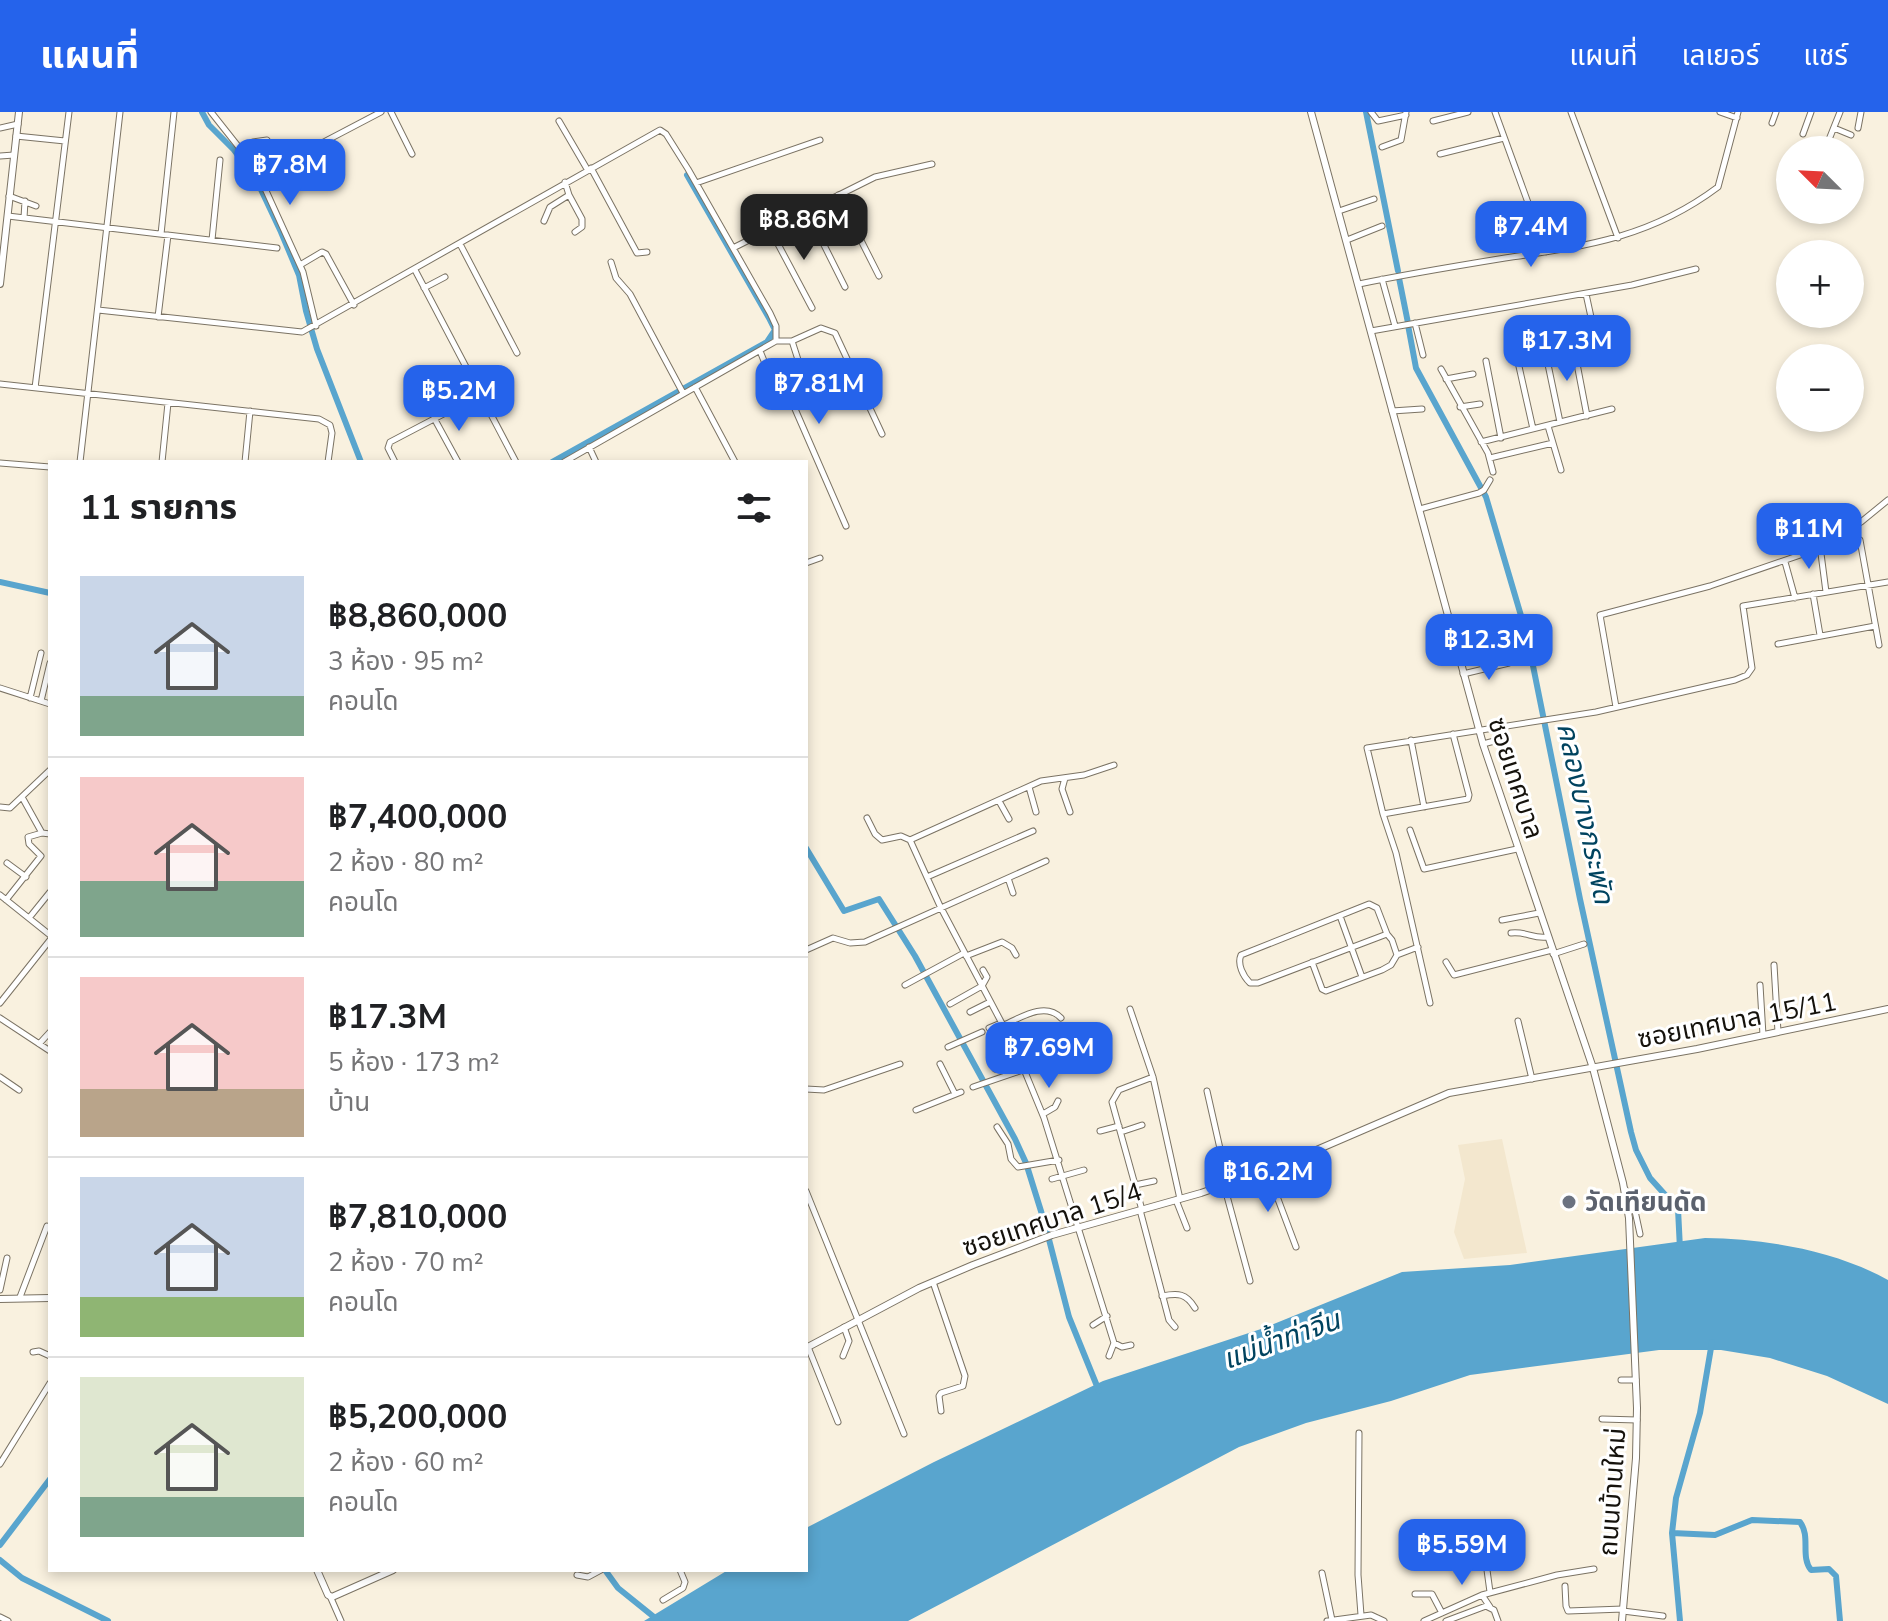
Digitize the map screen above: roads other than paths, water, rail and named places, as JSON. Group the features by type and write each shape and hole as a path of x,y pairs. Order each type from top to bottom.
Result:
{"street":[{"path":"0,284 19,112"},
{"path":"35,388 69,112"},
{"path":"80,460 120,112"},
{"path":"158,317 174,112"},
{"path":"211,112 259,176 300,265 315,327"},
{"path":"391,112 412,154"},
{"name":"ซอยเทศบาล","path":"1311,112 1483,744 1593,1068 1629,1218 1636,1365"},
{"path":"1371,112 1378,121 1406,113 1401,140 1382,147"},
{"path":"1433,121 1468,112"},
{"path":"1495,112 1546,252"},
{"path":"1571,112 1618,238"},
{"path":"1359,284 1618,238 1688,209 1718,187 1738,115 1720,112"},
{"path":"1772,123 1776,112"},
{"path":"1803,134 1811,112"},
{"path":"1831,136 1840,112"},
{"path":"1858,128 1861,112"},
{"path":"259,176 377,113"},
{"path":"559,121 637,253 647,252"},
{"path":"0,128 18,124"},
{"path":"1834,128 1851,135"},
{"path":"98,310 302,332 660,130 666,134 696,183 776,326 776,341"},
{"path":"16,136 65,141"},
{"path":"1440,154 1504,138"},
{"path":"239,148 267,140 281,164"},
{"path":"696,183 820,140"},
{"path":"0,156 14,155"},
{"path":"212,240 220,160"},
{"path":"733,248 875,177 932,164"},
{"path":"565,182 583,221 582,227 575,232"},
{"path":"544,221 550,207 569,195"},
{"path":"838,195 879,276"},
{"path":"0,205 9,198 36,206"},
{"path":"1339,211 1374,199"},
{"path":"24,218 25,201"},
{"path":"807,211 845,287"},
{"path":"8,216 277,248"},
{"path":"1347,240 1382,226"},
{"path":"770,229 812,308"},
{"path":"460,244 517,353"},
{"path":"300,265 322,252 326,254 354,305"},
{"path":"611,262 616,278 630,294 681,390"},
{"path":"1371,331 1586,294 1696,269"},
{"path":"415,270 515,460"},
{"path":"424,288 445,277"},
{"path":"1382,279 1395,326"},
{"path":"1586,294 1594,331"},
{"path":"1415,323 1423,355"},
{"path":"567,460 681,390 695,387 776,341 792,341 821,328 835,333 882,434"},
{"path":"792,341 800,366 785,381 785,386 846,526"},
{"path":"1573,343 1587,416"},
{"path":"1545,350 1560,422"},
{"path":"760,351 773,383 768,391"},
{"path":"1516,353 1533,429"},
{"path":"1486,361 1501,438"},
{"path":"1441,369 1490,458 1493,472"},
{"path":"1446,379 1473,374"},
{"path":"0,384 314,418 327,422 332,433 328,460"},
{"path":"394,460 388,444 497,386"},
{"path":"695,387 734,460"},
{"path":"162,460 168,403"},
{"path":"1460,407 1480,404"},
{"path":"1392,411 1422,409"},
{"path":"1481,442 1612,409"},
{"path":"245,460 250,411"},
{"path":"434,418 457,460"},
{"path":"1548,426 1561,470"},
{"path":"1490,458 1553,443"},
{"path":"589,447 595,460"},
{"path":"0,463 48,467"},
{"path":"1420,509 1482,492 1490,480"},
{"path":"1616,707 1600,615 1710,586 1785,562 1861,522 1888,500"},
{"path":"1860,540 1879,645"},
{"path":"1820,546 1826,592"},
{"path":"808,562 820,558"},
{"path":"1785,562 1795,598"},
{"path":"1430,1003 1396,853 1367,748 1616,707 1747,675 1752,668 1752,656 1743,606 1888,582"},
{"path":"1813,594 1820,635"},
{"path":"1778,644 1876,626"},
{"path":"30,698 41,653"},
{"path":"1463,674 1509,663"},
{"path":"41,701 48,671"},
{"path":"0,688 48,703"},
{"path":"1483,744 1502,739 1502,725"},
{"path":"1383,814 1469,797 1453,734"},
{"path":"1411,740 1424,807"},
{"path":"910,840 1049,779 1114,765"},
{"path":"0,807 10,808 48,772"},
{"path":"1065,778 1062,789 1070,812"},
{"path":"1029,787 1036,812"},
{"path":"22,797 42,833"},
{"path":"999,801 1009,819"},
{"path":"867,818 875,834 882,840 901,836 910,840 940,906 1016,1050 1059,1160 1107,1316 1114,1343 1109,1356"},
{"path":"1410,830 1424,869 1517,849"},
{"path":"927,877 1033,831"},
{"path":"6,900 41,856 29,844 28,837 48,834"},
{"path":"808,949 833,938 850,943 865,942 1046,861"},
{"path":"7,863 26,877"},
{"path":"1008,878 1013,893"},
{"path":"29,918 48,894"},
{"path":"0,895 48,936"},
{"path":"1387,934 1254,983 1247,981 1239,963 1241,955 1373,905 1377,908 1397,955"},
{"path":"1502,920 1539,913"},
{"path":"1340,916 1362,977"},
{"path":"1511,933 1523,932 1536,939 1547,937"},
{"path":"0,1003 48,941"},
{"path":"905,985 965,954 1002,942 1016,955"},
{"path":"1446,962 1454,975 1584,944"},
{"path":"1312,962 1325,991 1391,965 1397,955 1418,947"},
{"path":"1774,965 1778,1032"},
{"path":"950,1004 982,986 987,977 983,970"},
{"path":"1760,985 1763,1035"},
{"path":"970,1012 990,1002"},
{"path":"1130,1009 1153,1077 1178,1200 1187,1228"},
{"name":"ซอยเทศบาล 15/11","path":"1593,1068 1888,1009"},
{"path":"989,1028 1038,1011 1052,1011 1061,1018"},
{"path":"0,1018 48,1050"},
{"path":"1518,1021 1532,1079"},
{"path":"948,1047 982,1032"},
{"path":"39,1044 48,1034"},
{"path":"995,1069 1002,1057 1016,1050"},
{"path":"979,1085 1078,1051"},
{"path":"808,1089 824,1090 900,1064"},
{"path":"916,1110 958,1093 940,1064"},
{"name":"ซอยเทศบาล 15/4","path":"808,1347 933,1282 1052,1235 1178,1200 1267,1170 1437,1097 1593,1068"},
{"path":"0,1077 19,1090"},
{"path":"1153,1077 1125,1087 1115,1094 1112,1102 1162,1296 1169,1320 1175,1327"},
{"path":"1207,1091 1250,1281"},
{"path":"1043,1114 1055,1107 1058,1101"},
{"path":"1100,1131 1142,1125"},
{"path":"997,1127 1008,1144 1011,1159 1024,1167 1059,1160"},
{"path":"1052,1179 1084,1170"},
{"path":"1267,1170 1296,1247"},
{"path":"1135,1185 1154,1181"},
{"path":"1624,1188 1632,1197 1640,1234"},
{"path":"808,1196 904,1434"},
{"path":"20,1297 47,1226"},
{"path":"0,1290 7,1258"},
{"path":"933,1282 965,1376 963,1386 946,1390 939,1396 941,1411"},
{"path":"1162,1296 1180,1294 1188,1298 1195,1308"},
{"path":"0,1299 48,1298"},
{"path":"1093,1325 1107,1316"},
{"path":"843,1356 849,1341 844,1327"},
{"path":"1114,1343 1122,1347 1131,1345"},
{"path":"808,1350 838,1422"},
{"path":"33,1352 48,1355"},
{"name":"ถนนบ้านใหม่","path":"1622,1621 1637,1420 1636,1365"},
{"path":"1621,1380 1636,1380"},
{"path":"0,1464 48,1386"},
{"path":"1602,1419 1637,1420"},
{"path":"1359,1433 1358,1575 1361,1615"},
{"path":"0,1449 7,1453"},
{"path":"1424,1621 1490,1592 1594,1569"},
{"path":"1487,1570 1490,1592"},
{"path":"318,1572 341,1621"},
{"path":"330,1596 388,1572"},
{"path":"577,1575 593,1576 598,1572"},
{"path":"663,1600 683,1588 685,1582 681,1572"},
{"path":"1322,1573 1329,1621 1361,1615 1381,1618"},
{"path":"1565,1586 1568,1611 1623,1610 1663,1616"},
{"path":"1415,1594 1432,1594 1442,1613"},
{"path":"1482,1595 1498,1621"},
{"path":"1446,1621 1482,1606 1490,1607"},
{"path":"0,1617 8,1621"}],"water":[{"name":"แม่น้ำท่าจีน","path":"1705,1238 1775,1244 1845,1261 1888,1280 1888,1404 1827,1376 1770,1358 1721,1350 1659,1350 1470,1375 1391,1401 1306,1423 1239,1447 908,1621 644,1621 725,1572 808,1572 808,1527 1103,1381 1264,1328 1402,1272 1510,1265"}],"waterway":[{"path":"202,112 209,125 234,150 257,181 281,232 299,275 317,349 360,460"},
{"name":"คลองบางกระพัด","path":"1366,112 1398,271"},
{"path":"556,460 767,342 775,330 687,175"},
{"name":"คลองบางกระพัด","path":"1399,278 1408,323"},
{"name":"คลองบางกระพัด","path":"1408,325 1416,368 1486,497 1527,636 1631,1132 1650,1178 1678,1209 1680,1249"},
{"path":"0,582 48,593"},
{"path":"808,851 844,911 879,899 915,956 1015,1139 1045,1224 1069,1317 1099,1391"},
{"path":"1680,1621 1672,1533 1676,1498 1700,1413 1712,1342"},
{"path":"0,1545 48,1482"},
{"path":"1672,1533 1715,1535 1752,1520 1800,1522 1805,1534 1806,1559 1811,1570 1829,1569 1836,1576 1840,1621"},
{"path":"0,1560 22,1578 108,1621"},
{"path":"606,1572 618,1588 659,1621"}],"place":[{"name":"วัดเทียนดัด","path":"1569,1202"}]}
